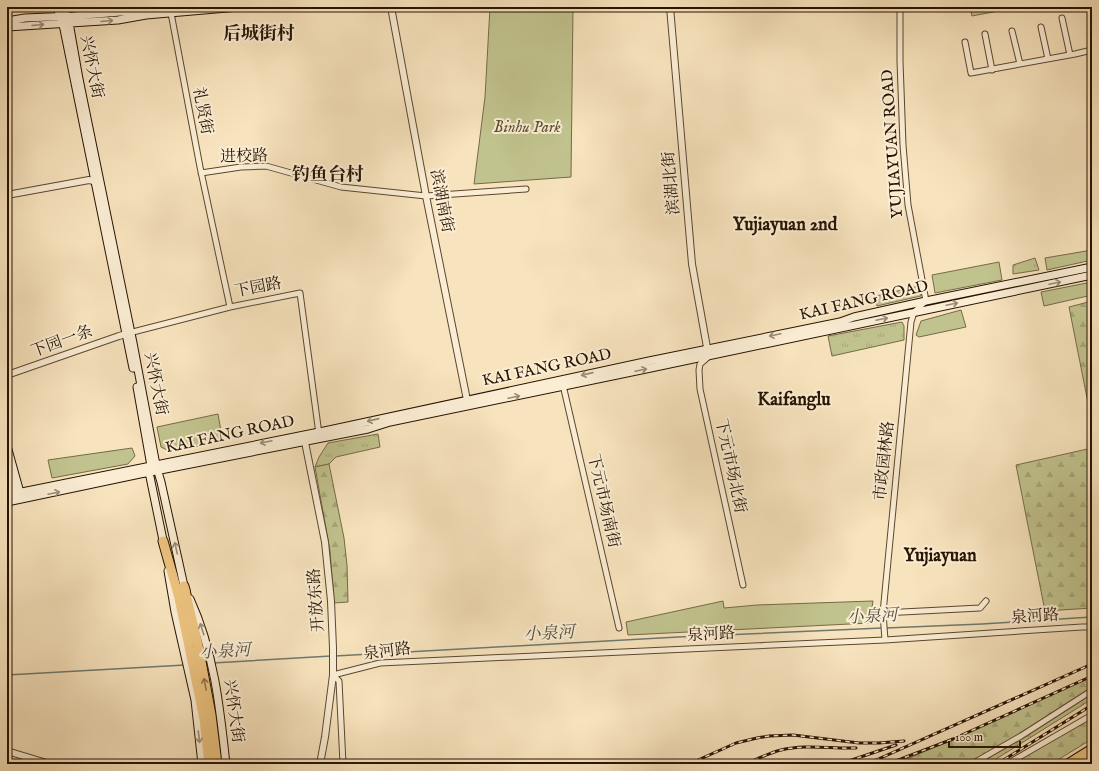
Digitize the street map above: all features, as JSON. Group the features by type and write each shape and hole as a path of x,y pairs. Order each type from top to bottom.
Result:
{"highway":[{"path":"164,541 179,598 204,719 209,764"},
{"path":"184,586 198,645 211,716 216,764"},
{"path":"1068,764 1092,749"},
{"path":"1084,764 1092,759"}],"main road":[{"name":"兴怀大街","path":"57,7 64,20"},
{"name":"兴怀大街","path":"64,7 64,20 154,468 184,586 200,622 208,647 221,713 226,764"},
{"path":"7,27 179,7"},
{"path":"7,21 25,18 118,20 146,15 239,7"},
{"name":"KAI FANG ROAD","path":"319,435 368,429 390,422 708,352 840,322 854,317 1092,267"},
{"name":"KAI FANG ROAD","path":"708,352 914,312 1092,275"},
{"name":"KAI FANG ROAD","path":"7,502 16,496 305,438 467,400 563,383"},
{"path":"7,446 16,496"},
{"path":"7,467 16,496"},
{"name":"兴怀大街","path":"154,468 171,589 195,700 202,764"}],"street":[{"name":"滨湖南街","path":"390,7 467,400"},
{"name":"滨湖北街","path":"670,7 692,264 708,352"},
{"name":"YUJIAYUAN ROAD","path":"900,7 902,124 908,205 926,301"},
{"name":"礼贤街","path":"171,13 201,173 230,307"},
{"path":"1062,18 1070,55"},
{"path":"1041,27 1048,59"},
{"path":"1012,31 1020,64"},
{"path":"985,34 992,70"},
{"path":"965,42 972,74 1092,50"},
{"name":"进校路","path":"201,173 241,167 266,166 341,187 426,196 526,189"},
{"path":"7,195 88,180 97,182"},
{"name":"下园路","path":"128,333 230,307 300,293 319,435"},
{"path":"914,312 926,301"},
{"name":"市政园林路","path":"885,637 883,613 910,338 914,312"},
{"name":"下园一条","path":"7,376 128,333"},
{"name":"下元市场北街","path":"708,352 700,364 700,389 743,585"},
{"name":"下元市场南街","path":"563,383 619,628"},
{"name":"开放东路","path":"305,438 325,542 331,601 333,672 320,764"},
{"path":"883,613 980,608 986,601"},
{"name":"泉河路","path":"333,672 380,663 1092,627"},
{"path":"333,672 339,681 343,764"},
{"path":"972,764 1021,736 1088,693 1092,692"},
{"path":"1006,764 1092,715"},
{"path":"7,751 50,764"}],"green space":[{"name":"Binhu Park","path":"490,7 573,7 571,177 474,184 485,97"},
{"path":"970,7 1019,7 972,16"},
{"path":"1092,250 1092,260 1047,270 1045,258"},
{"path":"1035,258 1039,270 1013,274 1013,265"},
{"path":"999,262 1002,280 935,293 932,275"},
{"path":"1092,282 1092,295 1044,306 1041,292"},
{"path":"919,286 921,296 877,306 876,296"},
{"path":"1092,301 1092,423 1069,307"},
{"path":"961,310 966,327 919,337 916,335 921,321"},
{"path":"902,322 904,326 904,340 832,356 828,336"},
{"path":"218,414 223,442 169,451 161,447 157,427"},
{"path":"378,434 380,447 336,457 329,464 315,467 319,457 328,443"},
{"path":"132,448 135,456 128,464 52,478 48,460"},
{"path":"1092,448 1092,608 1045,611 1016,465"},
{"path":"329,464 344,538 347,565 348,602 334,603 330,551 315,467"},
{"path":"723,601 724,608 757,605 873,601 870,623 628,635 626,622"},
{"path":"1092,677 1092,699 988,764 896,764"},
{"path":"1092,713 1092,739 1051,764 1011,764"}],"waterway":[{"name":"小泉河","path":"886,628 1092,617"},
{"name":"小泉河","path":"335,656 678,637 882,628"},
{"name":"小泉河","path":"213,663 331,656"},
{"name":"小泉河","path":"7,675 185,665"}],"railway":[{"path":"867,764 1092,664"},
{"path":"888,764 953,739 1092,676"},
{"path":"997,764 1092,705"},
{"path":"689,764 736,743 769,736 793,735 859,743 904,741"},
{"path":"840,764 896,745"},
{"path":"746,764 763,756 790,748 856,748"}],"district":[{"name":"后城街村","path":"259,34"},
{"name":"钓鱼台村","path":"328,175"},
{"name":"Yujiayuan 2nd","path":"785,225"},
{"name":"Kaifanglu","path":"794,400"},
{"name":"Yujiayuan","path":"940,556"}]}
